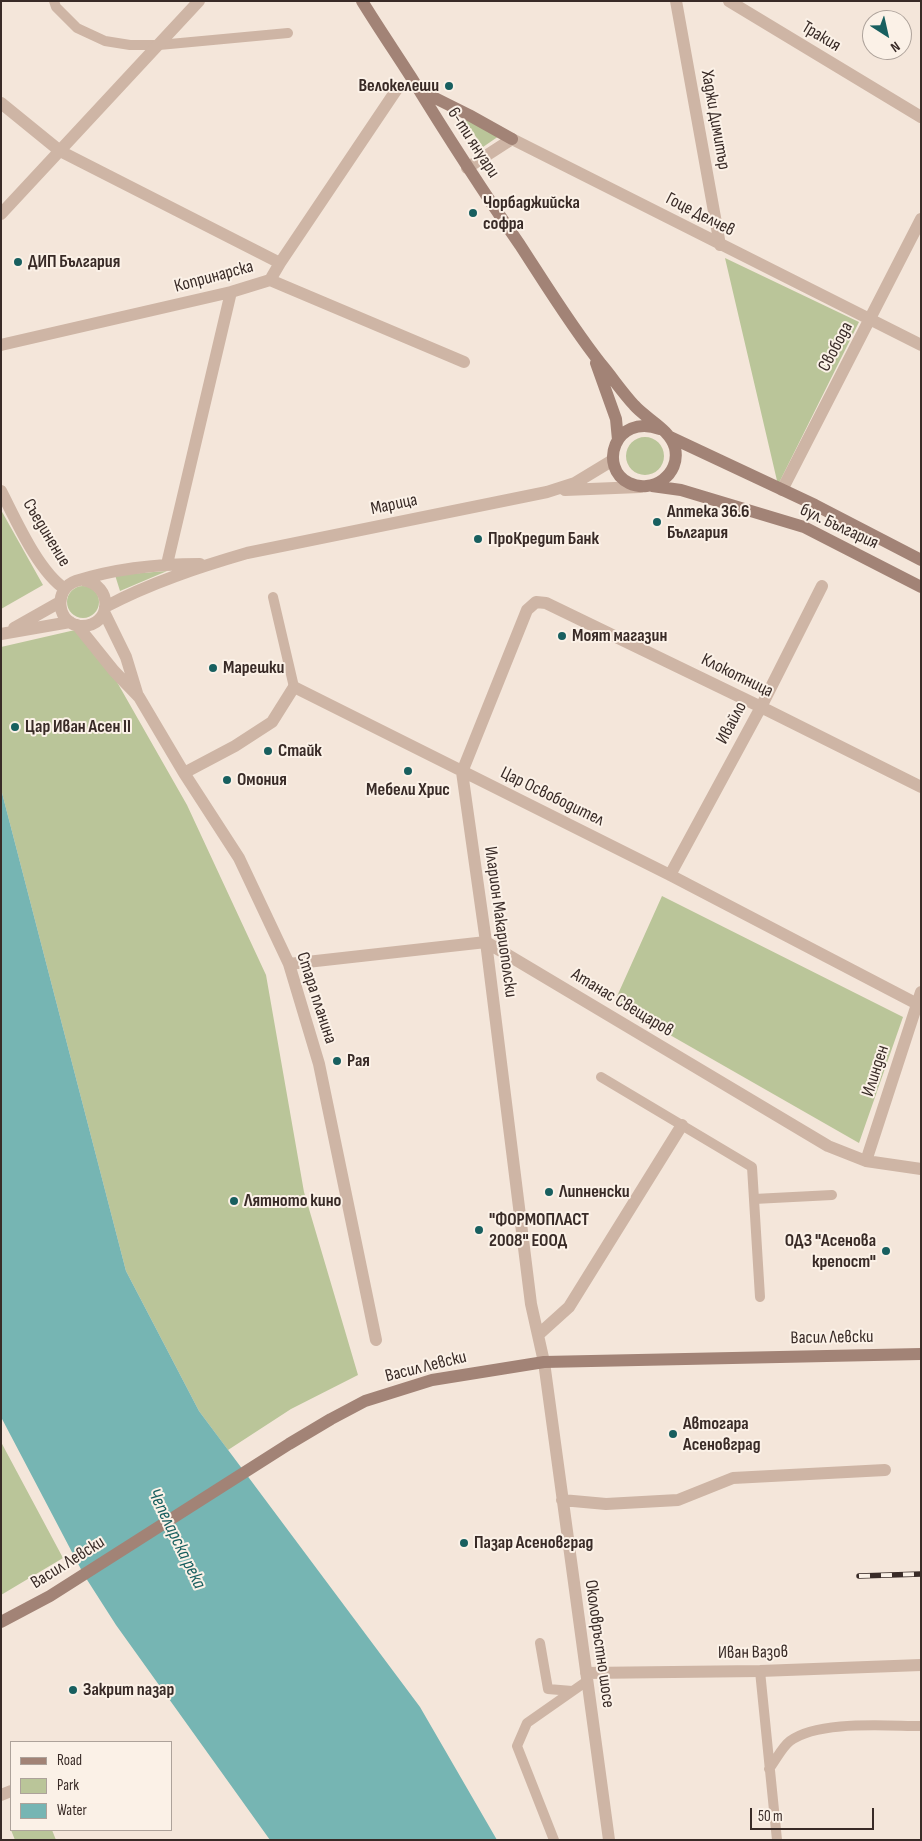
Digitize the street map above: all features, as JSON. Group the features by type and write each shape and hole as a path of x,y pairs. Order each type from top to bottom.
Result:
{"main road":[{"name":"6-ти януари","path":"362,1 467,168 591,351"},
{"path":"419,90 512,139"},
{"path":"591,351 635,406 665,433 675,448 675,460 671,472 663,480 646,486 628,482 618,473 613,452 618,440 626,431 636,426 649,425 665,433"},
{"path":"591,351 616,418 618,440"},
{"name":"бул. България","path":"665,433 814,505 921,560"},
{"name":"бул. България","path":"646,486 681,490 804,527 921,587"},
{"name":"Васил Левски","path":"1,1622 50,1596 289,1444 365,1401 432,1380 544,1362 921,1354"}],"street":[{"path":"1,214 199,1"},
{"name":"Хаджи Димитър","path":"676,1 720,244"},
{"name":"Тракия","path":"729,1 921,117"},
{"name":"Копринарска","path":"1,345 231,292 270,280 398,89"},
{"path":"1,103 60,151 280,263"},
{"path":"467,168 512,139"},
{"name":"Гоце Делчев","path":"512,139 921,345"},
{"name":"Свобода","path":"782,490 921,219"},
{"path":"270,280 464,362"},
{"path":"167,564 231,292"},
{"path":"547,492 575,483 614,460"},
{"path":"547,492 646,486"},
{"name":"Съединение","path":"1,491 28,542 55,582 65,589"},
{"name":"Марица","path":"210,564 247,554 547,492"},
{"path":"139,698 61,610 60,602 65,589 76,581 125,568 167,564 210,564"},
{"path":"3,633 73,624 83,626 96,622 105,610 133,592 210,564"},
{"path":"83,580 98,586 103,592 106,600 105,610 126,657 139,698"},
{"name":"Ивайло","path":"670,875 761,707 822,586"},
{"path":"3,633 60,602"},
{"name":"Клокотница","path":"462,772 528,610 536,602 546,602 921,787"},
{"path":"184,772 235,746 272,722 294,687"},
{"name":"Цар Освободител","path":"294,687 919,1001"},
{"name":"Стара планина","path":"139,698 239,858 289,964 318,1064 376,1340"},
{"name":"Иларион Макариополски","path":"462,772 486,942 531,1304 544,1362"},
{"path":"289,964 486,942"},
{"name":"Атанас Свещаров","path":"486,942 828,1146 866,1161 921,1169"},
{"name":"Илинден","path":"866,1161 919,1001"},
{"path":"538,1335 569,1307 682,1126"},
{"name":"Околовръстно шосе","path":"544,1362 609,1840"},
{"path":"562,1500 606,1504 678,1500 733,1478 885,1470"},
{"name":"Иван Вазов","path":"586,1677 921,1665"}],"lane":[{"path":"54,1 56,6 77,28 105,41 130,45 159,45 288,33"},
{"path":"273,597 294,687"},
{"path":"601,1077 752,1167 760,1297"},
{"path":"754,1199 832,1195"},
{"path":"540,1643 548,1689 572,1691"},
{"path":"760,1671 777,1840"},
{"path":"554,1840 517,1746 527,1723 572,1691 586,1677"},
{"path":"769,1769 789,1742 805,1732 829,1727 921,1726"}],"green space":[{"path":"463,118 499,136 483,147"},
{"path":"725,258 859,322 778,485"},
{"path":"645,437 658,443 664,456 658,469 645,475 632,469 626,456 632,443"},
{"path":"1,510 43,585 1,609"},
{"path":"167,571 120,591 115,575"},
{"path":"83,586 89,587 94,591 98,596 98,608 94,613 89,617 83,618 77,617 72,613 68,608 67,602 68,596 72,591 77,587"},
{"path":"75,630 105,661 187,805 266,975 304,1192 358,1375 291,1409 228,1450 199,1411 126,1271 1,789 1,647"},
{"path":"662,896 903,1017 859,1143 614,1003"},
{"path":"1,1442 63,1558 1,1595"},
{"path":"11,1831 52,1831 56,1840 15,1840"}],"water":[{"name":"Чепеларска река","path":"1,789 126,1271 199,1411 420,1707 497,1840 270,1840 116,1625 84,1575 1,1417"}],"railway":[{"path":"859,1576 921,1574"}],"place":[{"name":"Велокелеши","path":"449,86"},
{"name":"Чорбаджийска софра","path":"473,213"},
{"name":"ДИП България","path":"18,262"},
{"name":"Аптека 36.6 България","path":"657,522"},
{"name":"ПроКредит Банк","path":"478,539"},
{"name":"Моят магазин","path":"562,636"},
{"name":"Марешки","path":"213,668"},
{"name":"Цар Иван Асен II","path":"15,727"},
{"name":"Стайк","path":"268,751"},
{"name":"Мебели Хрис","path":"408,771"},
{"name":"Омония","path":"227,780"},
{"name":"Рая","path":"337,1061"},
{"name":"Липненски","path":"549,1192"},
{"name":"Лятното кино","path":"234,1201"},
{"name":"\"ФОРМОПЛАСТ 2008\" ЕООД","path":"479,1230"},
{"name":"ОДЗ \"Асенова крепост\"","path":"886,1251"},
{"name":"Автогара Асеновград","path":"673,1434"},
{"name":"Пазар Асеновград","path":"464,1543"},
{"name":"Закрит пазар","path":"73,1690"}]}
